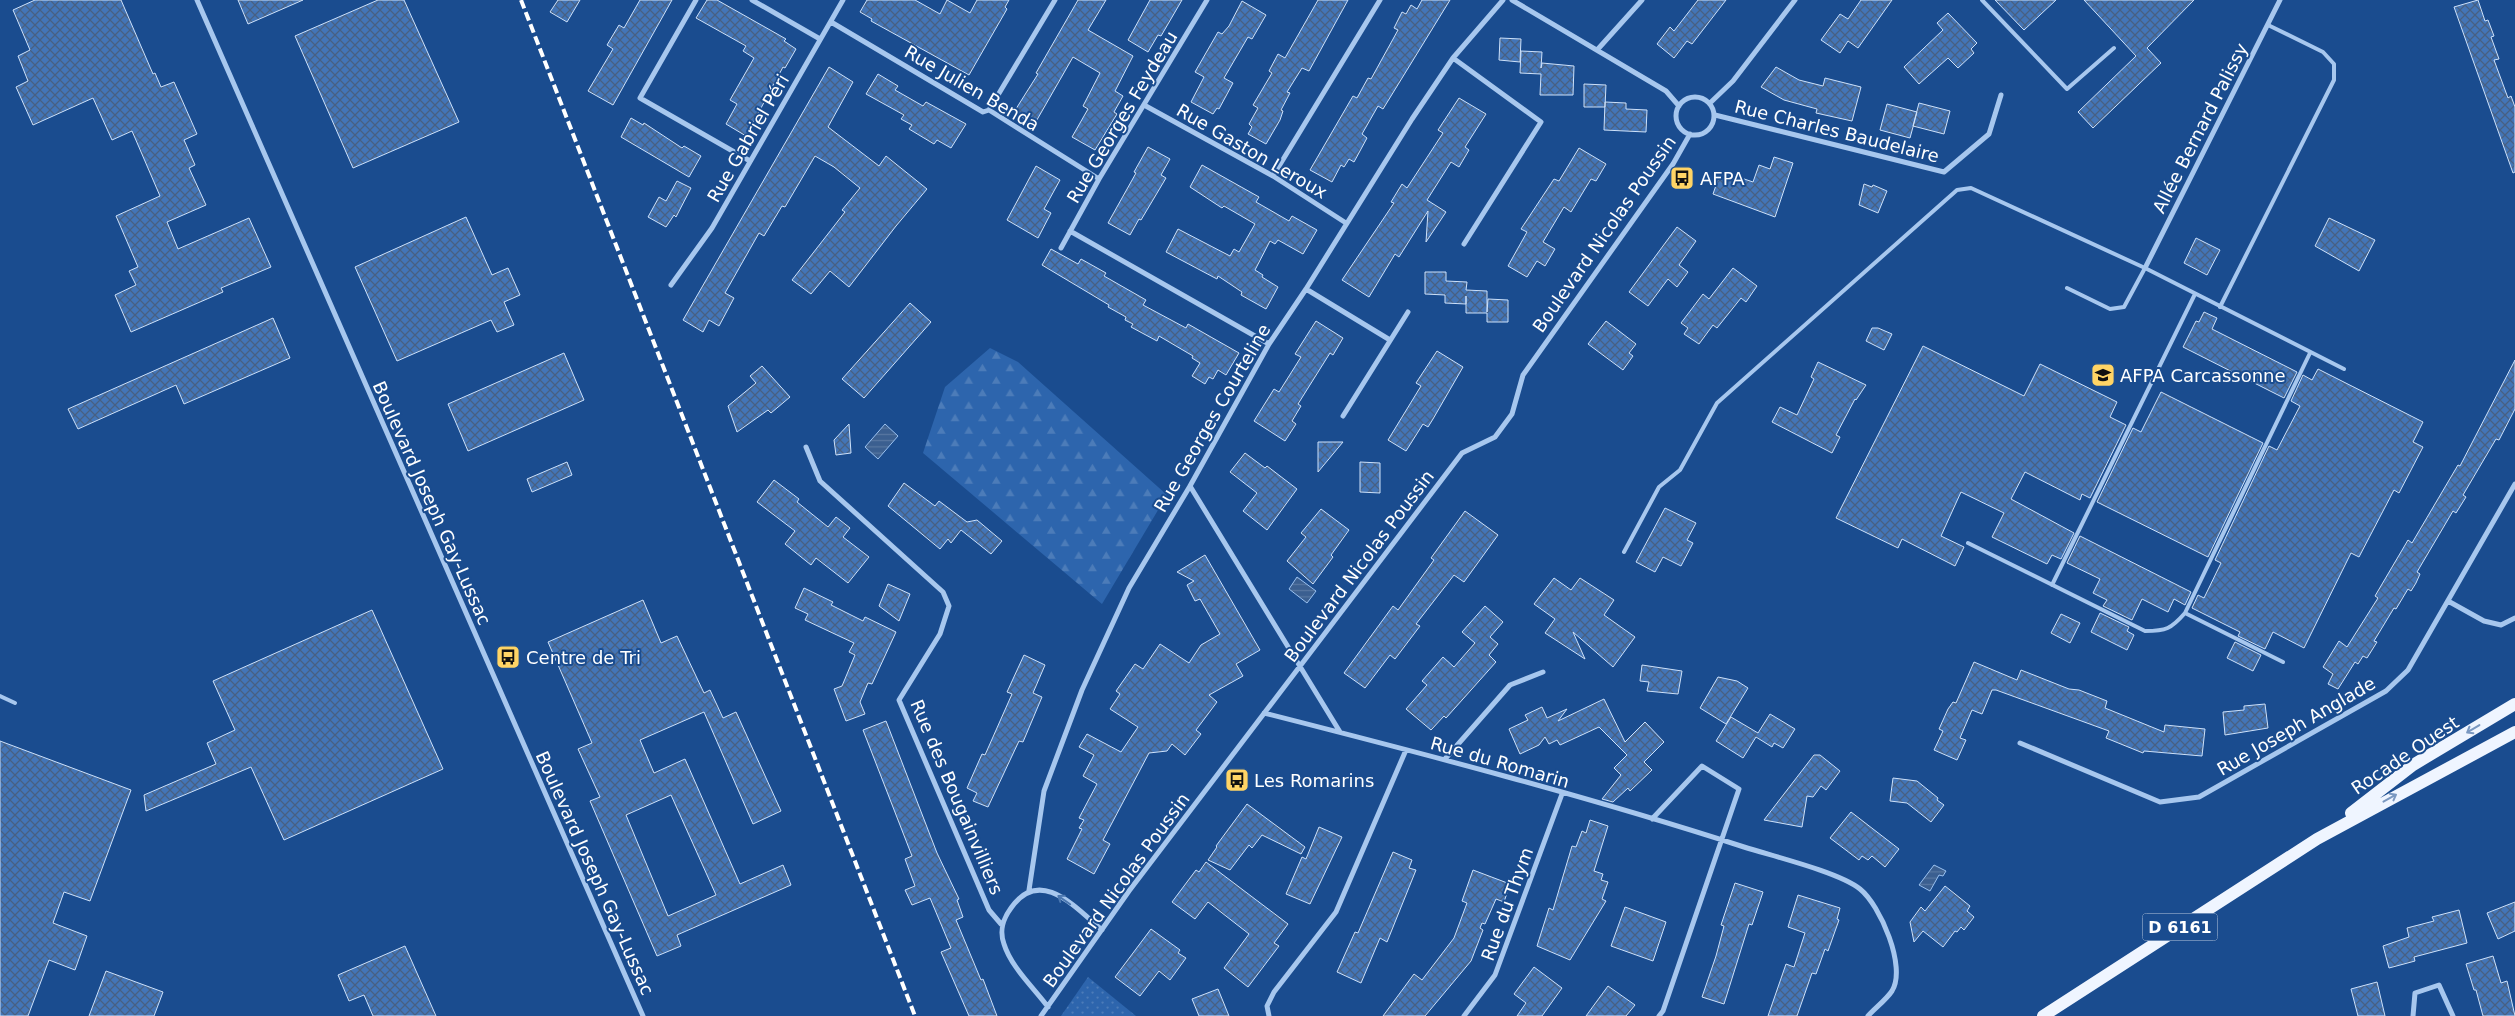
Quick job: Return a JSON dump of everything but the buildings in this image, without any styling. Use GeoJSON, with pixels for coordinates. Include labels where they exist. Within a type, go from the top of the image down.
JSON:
{"type":"FeatureCollection","features":[{"type":"Feature","properties":{"kind":"main road","name":"Rocade Ouest"},"geometry":{"type":"LineString","coordinates":[[2317,839],[2413,765],[2515,704]]}},
{"type":"Feature","properties":{"kind":"main road","name":"Rocade Ouest"},"geometry":{"type":"LineString","coordinates":[[2043,1016],[2317,839],[2515,732]]}},
{"type":"Feature","properties":{"kind":"street","name":"Boulevard Joseph Gay-Lussac"},"geometry":{"type":"LineString","coordinates":[[197,0],[643,1016]]}},
{"type":"Feature","properties":{"kind":"street"},"geometry":{"type":"LineString","coordinates":[[696,0],[640,98],[750,161]]}},
{"type":"Feature","properties":{"kind":"street"},"geometry":{"type":"LineString","coordinates":[[752,0],[820,38]]}},
{"type":"Feature","properties":{"kind":"street","name":"Rue Gabriel Péri"},"geometry":{"type":"LineString","coordinates":[[671,285],[712,228],[843,0]]}},
{"type":"Feature","properties":{"kind":"street"},"geometry":{"type":"LineString","coordinates":[[989,110],[1055,0]]}},
{"type":"Feature","properties":{"kind":"street","name":"Rue Georges Feydeau"},"geometry":{"type":"LineString","coordinates":[[1061,248],[1099,180],[1208,0]]}},
{"type":"Feature","properties":{"kind":"street"},"geometry":{"type":"LineString","coordinates":[[1272,176],[1380,0]]}},
{"type":"Feature","properties":{"kind":"street","name":"Rue Georges Courteline"},"geometry":{"type":"LineString","coordinates":[[1029,890],[1044,791],[1082,690],[1128,588],[1190,486],[1269,344],[1306,290],[1412,119],[1453,58],[1503,0]]}},
{"type":"Feature","properties":{"kind":"street"},"geometry":{"type":"LineString","coordinates":[[1512,0],[1598,49],[1666,91],[1679,106]]}},
{"type":"Feature","properties":{"kind":"street"},"geometry":{"type":"LineString","coordinates":[[1598,49],[1642,0]]}},
{"type":"Feature","properties":{"kind":"street"},"geometry":{"type":"LineString","coordinates":[[1710,103],[1733,81],[1795,0]]}},
{"type":"Feature","properties":{"kind":"street","name":"Allée Bernard Palissy"},"geometry":{"type":"LineString","coordinates":[[2145,268],[2280,0]]}},
{"type":"Feature","properties":{"kind":"street","name":"Rue Julien Benda"},"geometry":{"type":"LineString","coordinates":[[831,22],[983,112],[989,110],[1099,180]]}},
{"type":"Feature","properties":{"kind":"street"},"geometry":{"type":"LineString","coordinates":[[1453,58],[1541,122],[1464,244]]}},
{"type":"Feature","properties":{"kind":"street","name":"Rue Charles Baudelaire"},"geometry":{"type":"LineString","coordinates":[[1715,115],[1944,172],[1989,134],[2002,95]]}},
{"type":"Feature","properties":{"kind":"street"},"geometry":{"type":"LineString","coordinates":[[1693,96],[1706,99],[1710,103],[1715,115],[1712,127],[1702,134],[1690,134],[1680,128],[1677,123],[1676,111],[1687,98],[1693,96]]}},
{"type":"Feature","properties":{"kind":"street","name":"Rue Gaston Leroux"},"geometry":{"type":"LineString","coordinates":[[1144,105],[1272,176],[1346,223]]}},
{"type":"Feature","properties":{"kind":"street","name":"Boulevard Nicolas Poussin"},"geometry":{"type":"LineString","coordinates":[[1041,1016],[1129,891],[1462,453],[1495,437],[1512,414],[1523,375],[1673,164],[1690,134]]}},
{"type":"Feature","properties":{"kind":"street"},"geometry":{"type":"LineString","coordinates":[[1070,232],[1269,344]]}},
{"type":"Feature","properties":{"kind":"street"},"geometry":{"type":"LineString","coordinates":[[1306,290],[1390,340]]}},
{"type":"Feature","properties":{"kind":"street"},"geometry":{"type":"LineString","coordinates":[[1343,416],[1408,312]]}},
{"type":"Feature","properties":{"kind":"street","name":"Rue des Bougainvilliers"},"geometry":{"type":"LineString","coordinates":[[806,448],[820,481],[944,592],[949,606],[940,634],[899,700],[989,910],[1001,924]]}},
{"type":"Feature","properties":{"kind":"street","name":"Rue Joseph Anglade"},"geometry":{"type":"LineString","coordinates":[[2020,743],[2160,802],[2199,797],[2386,692],[2408,670],[2515,484]]}},
{"type":"Feature","properties":{"kind":"street"},"geometry":{"type":"LineString","coordinates":[[1190,486],[1340,733]]}},
{"type":"Feature","properties":{"kind":"street"},"geometry":{"type":"LineString","coordinates":[[2448,601],[2484,621],[2502,625],[2515,618]]}},
{"type":"Feature","properties":{"kind":"street"},"geometry":{"type":"LineString","coordinates":[[1445,759],[1510,685],[1543,672]]}},
{"type":"Feature","properties":{"kind":"street","name":"Rue du Romarin"},"geometry":{"type":"LineString","coordinates":[[1264,713],[1445,759],[1722,840],[1841,879],[1860,889],[1876,907],[1890,940],[1897,973],[1892,991],[1868,1016]]}},
{"type":"Feature","properties":{"kind":"street"},"geometry":{"type":"LineString","coordinates":[[1269,1016],[1268,1006],[1274,992],[1336,912],[1406,750]]}},
{"type":"Feature","properties":{"kind":"street"},"geometry":{"type":"LineString","coordinates":[[1652,819],[1702,766],[1739,789],[1659,1016]]}},
{"type":"Feature","properties":{"kind":"street","name":"Rue du Thym"},"geometry":{"type":"LineString","coordinates":[[1464,1016],[1495,975],[1562,794]]}},
{"type":"Feature","properties":{"kind":"street"},"geometry":{"type":"LineString","coordinates":[[1048,1007],[1012,960],[1004,943],[1001,924],[1019,898],[1029,890],[1046,890],[1062,897],[1102,930]]}},
{"type":"Feature","properties":{"kind":"street"},"geometry":{"type":"LineString","coordinates":[[2413,1016],[2415,993],[2439,986],[2453,1016]]}},
{"type":"Feature","properties":{"kind":"lane"},"geometry":{"type":"LineString","coordinates":[[1982,0],[2066,89],[2114,48]]}},
{"type":"Feature","properties":{"kind":"lane"},"geometry":{"type":"LineString","coordinates":[[2220,306],[2334,80],[2334,64],[2323,52],[2268,24]]}},
{"type":"Feature","properties":{"kind":"lane"},"geometry":{"type":"LineString","coordinates":[[1624,552],[1659,487],[1680,470],[1717,403],[1958,190],[1971,188],[2145,268],[2344,369]]}},
{"type":"Feature","properties":{"kind":"lane"},"geometry":{"type":"LineString","coordinates":[[2067,288],[2110,309],[2124,307],[2145,268]]}},
{"type":"Feature","properties":{"kind":"lane"},"geometry":{"type":"LineString","coordinates":[[2052,585],[2195,294]]}},
{"type":"Feature","properties":{"kind":"lane"},"geometry":{"type":"LineString","coordinates":[[1968,543],[2145,631],[2160,631],[2173,627],[2185,613],[2310,353]]}},
{"type":"Feature","properties":{"kind":"lane"},"geometry":{"type":"LineString","coordinates":[[2185,613],[2283,662]]}},
{"type":"Feature","properties":{"kind":"lane"},"geometry":{"type":"LineString","coordinates":[[0,696],[15,703]]}},
{"type":"Feature","properties":{"kind":"green space"},"geometry":{"type":"Polygon","coordinates":[[[990,348],[1018,362],[1167,495],[1102,604],[923,453],[945,387],[990,348]]]}},
{"type":"Feature","properties":{"kind":"green space"},"geometry":{"type":"Polygon","coordinates":[[[1088,977],[1136,1016],[1061,1016],[1088,977]]]}},
{"type":"Feature","properties":{"kind":"shaded area"},"geometry":{"type":"Polygon","coordinates":[[[885,424],[898,436],[878,459],[865,447],[885,424]]]}},
{"type":"Feature","properties":{"kind":"shaded area"},"geometry":{"type":"Polygon","coordinates":[[[1297,577],[1316,591],[1307,603],[1289,589],[1297,577]]]}},
{"type":"Feature","properties":{"kind":"shaded area"},"geometry":{"type":"Polygon","coordinates":[[[1934,865],[1946,871],[1943,876],[1939,875],[1930,891],[1919,885],[1934,865]]]}},
{"type":"Feature","properties":{"kind":"railway"},"geometry":{"type":"LineString","coordinates":[[521,0],[915,1016]]}},
{"type":"Feature","properties":{"kind":"place","name":"AFPA"},"geometry":{"type":"Point","coordinates":[1682,178]}},
{"type":"Feature","properties":{"kind":"place","name":"AFPA Carcassonne"},"geometry":{"type":"Point","coordinates":[2103,375]}},
{"type":"Feature","properties":{"kind":"place","name":"Centre de Tri"},"geometry":{"type":"Point","coordinates":[508,657]}},
{"type":"Feature","properties":{"kind":"place","name":"Les Romarins"},"geometry":{"type":"Point","coordinates":[1237,780]}}]}
